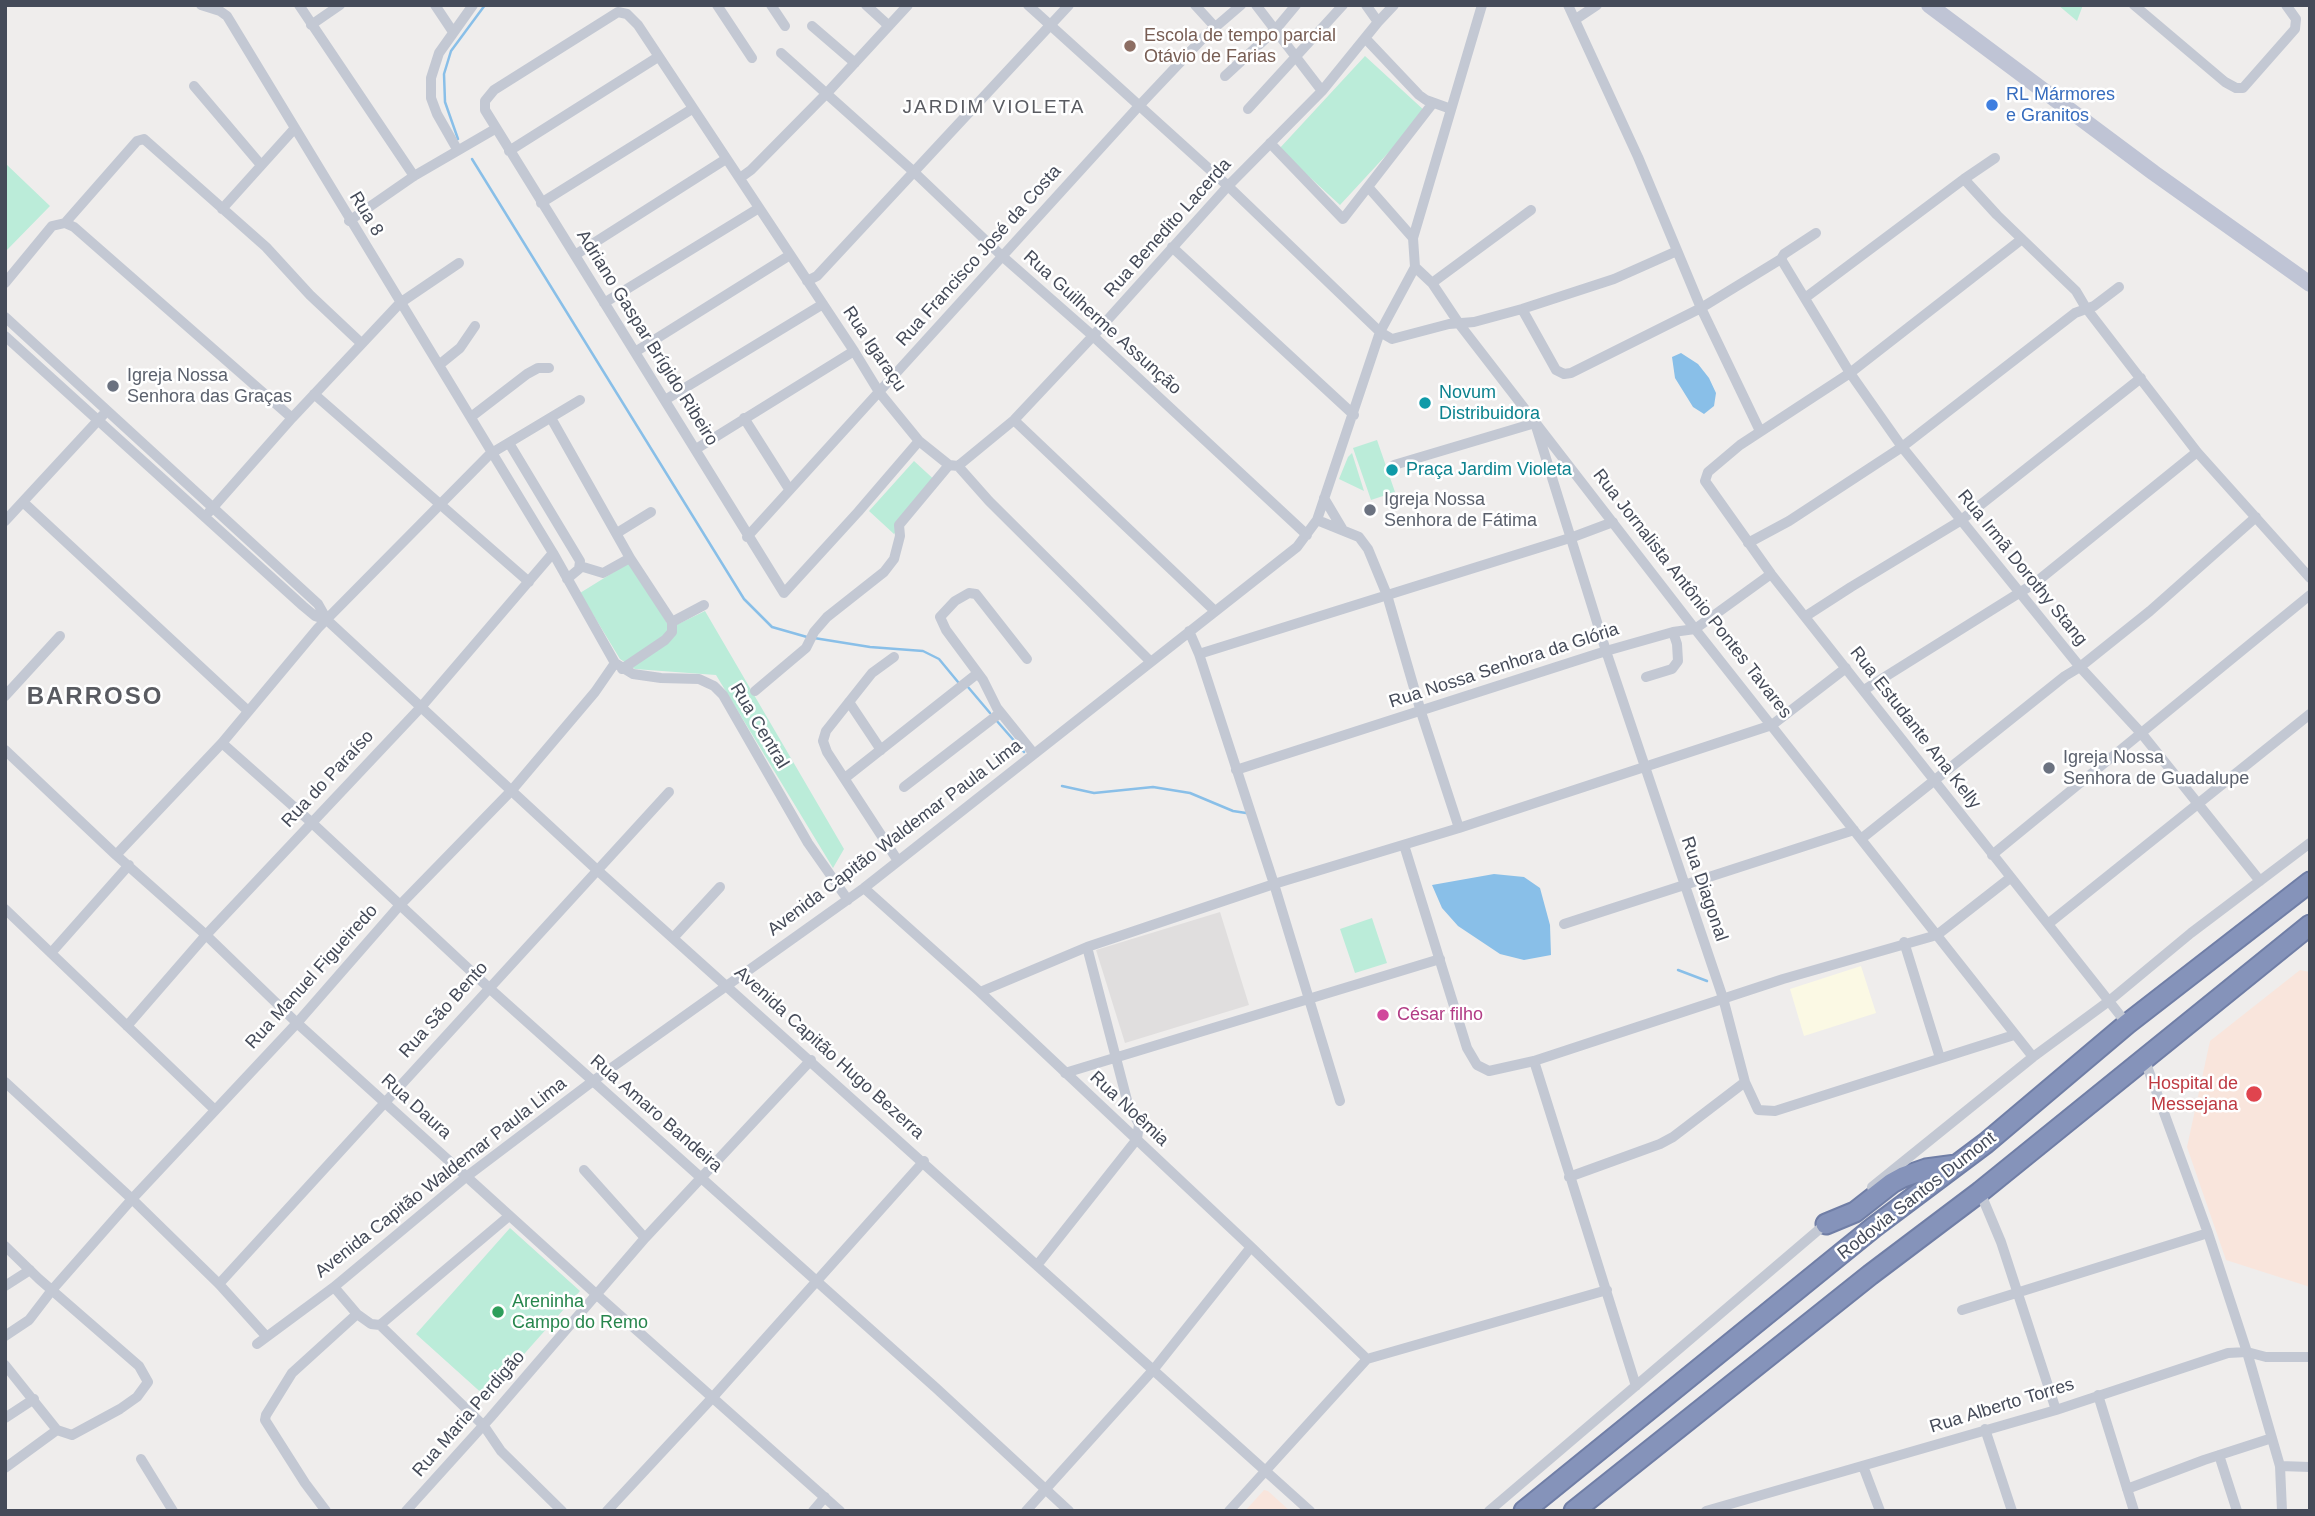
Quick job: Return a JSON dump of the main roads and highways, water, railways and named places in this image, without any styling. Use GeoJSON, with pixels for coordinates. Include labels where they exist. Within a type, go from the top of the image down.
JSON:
{"type":"FeatureCollection","features":[{"type":"Feature","properties":{"kind":"highway","name":"Rodovia Santos Dumont"},"geometry":{"type":"LineString","coordinates":[[1524,1511],[1874,1227],[1957,1164],[2127,1024],[2310,882]]}},
{"type":"Feature","properties":{"kind":"highway","name":"Rodovia Santos Dumont"},"geometry":{"type":"LineString","coordinates":[[1574,1511],[1870,1275],[1980,1192],[2310,925]]}},
{"type":"Feature","properties":{"kind":"highway"},"geometry":{"type":"LineString","coordinates":[[1826,1224],[1855,1212],[1903,1177],[1926,1169],[1957,1164]]}},
{"type":"Feature","properties":{"kind":"main road"},"geometry":{"type":"LineString","coordinates":[[1929,5],[2154,173],[2310,284]]}},
{"type":"Feature","properties":{"kind":"water"},"geometry":{"type":"Polygon","coordinates":[[[1681,353],[1698,364],[1716,393],[1714,406],[1704,414],[1693,407],[1675,378],[1672,357],[1681,353]]]}},
{"type":"Feature","properties":{"kind":"water"},"geometry":{"type":"Polygon","coordinates":[[[1494,874],[1524,877],[1540,888],[1550,925],[1551,955],[1524,960],[1500,954],[1458,926],[1442,908],[1432,885],[1494,874]]]}},
{"type":"Feature","properties":{"kind":"waterway"},"geometry":{"type":"LineString","coordinates":[[458,139],[445,102],[444,74],[451,51],[485,5]]}},
{"type":"Feature","properties":{"kind":"waterway"},"geometry":{"type":"LineString","coordinates":[[472,159],[744,599],[772,627],[807,637]]}},
{"type":"Feature","properties":{"kind":"waterway"},"geometry":{"type":"LineString","coordinates":[[814,638],[870,647],[923,651],[939,659],[958,682]]}},
{"type":"Feature","properties":{"kind":"waterway"},"geometry":{"type":"LineString","coordinates":[[968,687],[990,713]]}},
{"type":"Feature","properties":{"kind":"waterway"},"geometry":{"type":"LineString","coordinates":[[996,720],[1024,752]]}},
{"type":"Feature","properties":{"kind":"waterway"},"geometry":{"type":"LineString","coordinates":[[1062,786],[1094,793],[1153,787],[1190,793],[1233,811],[1246,813]]}},
{"type":"Feature","properties":{"kind":"waterway"},"geometry":{"type":"LineString","coordinates":[[1678,970],[1707,981]]}},
{"type":"Feature","properties":{"kind":"place","name":"Escola de tempo parcial Otávio de Farias"},"geometry":{"type":"Point","coordinates":[1130,46]}},
{"type":"Feature","properties":{"kind":"place","name":"RL Mármores e Granitos"},"geometry":{"type":"Point","coordinates":[1992,105]}},
{"type":"Feature","properties":{"kind":"place","name":"Igreja Nossa Senhora das Graças"},"geometry":{"type":"Point","coordinates":[113,386]}},
{"type":"Feature","properties":{"kind":"place","name":"Novum Distribuidora"},"geometry":{"type":"Point","coordinates":[1425,403]}},
{"type":"Feature","properties":{"kind":"place","name":"Praça Jardim Violeta"},"geometry":{"type":"Point","coordinates":[1392,470]}},
{"type":"Feature","properties":{"kind":"place","name":"Igreja Nossa Senhora de Fátima"},"geometry":{"type":"Point","coordinates":[1370,510]}},
{"type":"Feature","properties":{"kind":"place","name":"Igreja Nossa Senhora de Guadalupe"},"geometry":{"type":"Point","coordinates":[2049,768]}},
{"type":"Feature","properties":{"kind":"place","name":"César filho"},"geometry":{"type":"Point","coordinates":[1383,1015]}},
{"type":"Feature","properties":{"kind":"place","name":"Hospital de Messejana"},"geometry":{"type":"Point","coordinates":[2254,1094]}},
{"type":"Feature","properties":{"kind":"place","name":"Areninha Campo do Remo"},"geometry":{"type":"Point","coordinates":[498,1312]}},
{"type":"Feature","properties":{"kind":"district","name":"JARDIM VIOLETA"},"geometry":{"type":"Point","coordinates":[994,108]}},
{"type":"Feature","properties":{"kind":"district","name":"BARROSO"},"geometry":{"type":"Point","coordinates":[95,697]}}]}
